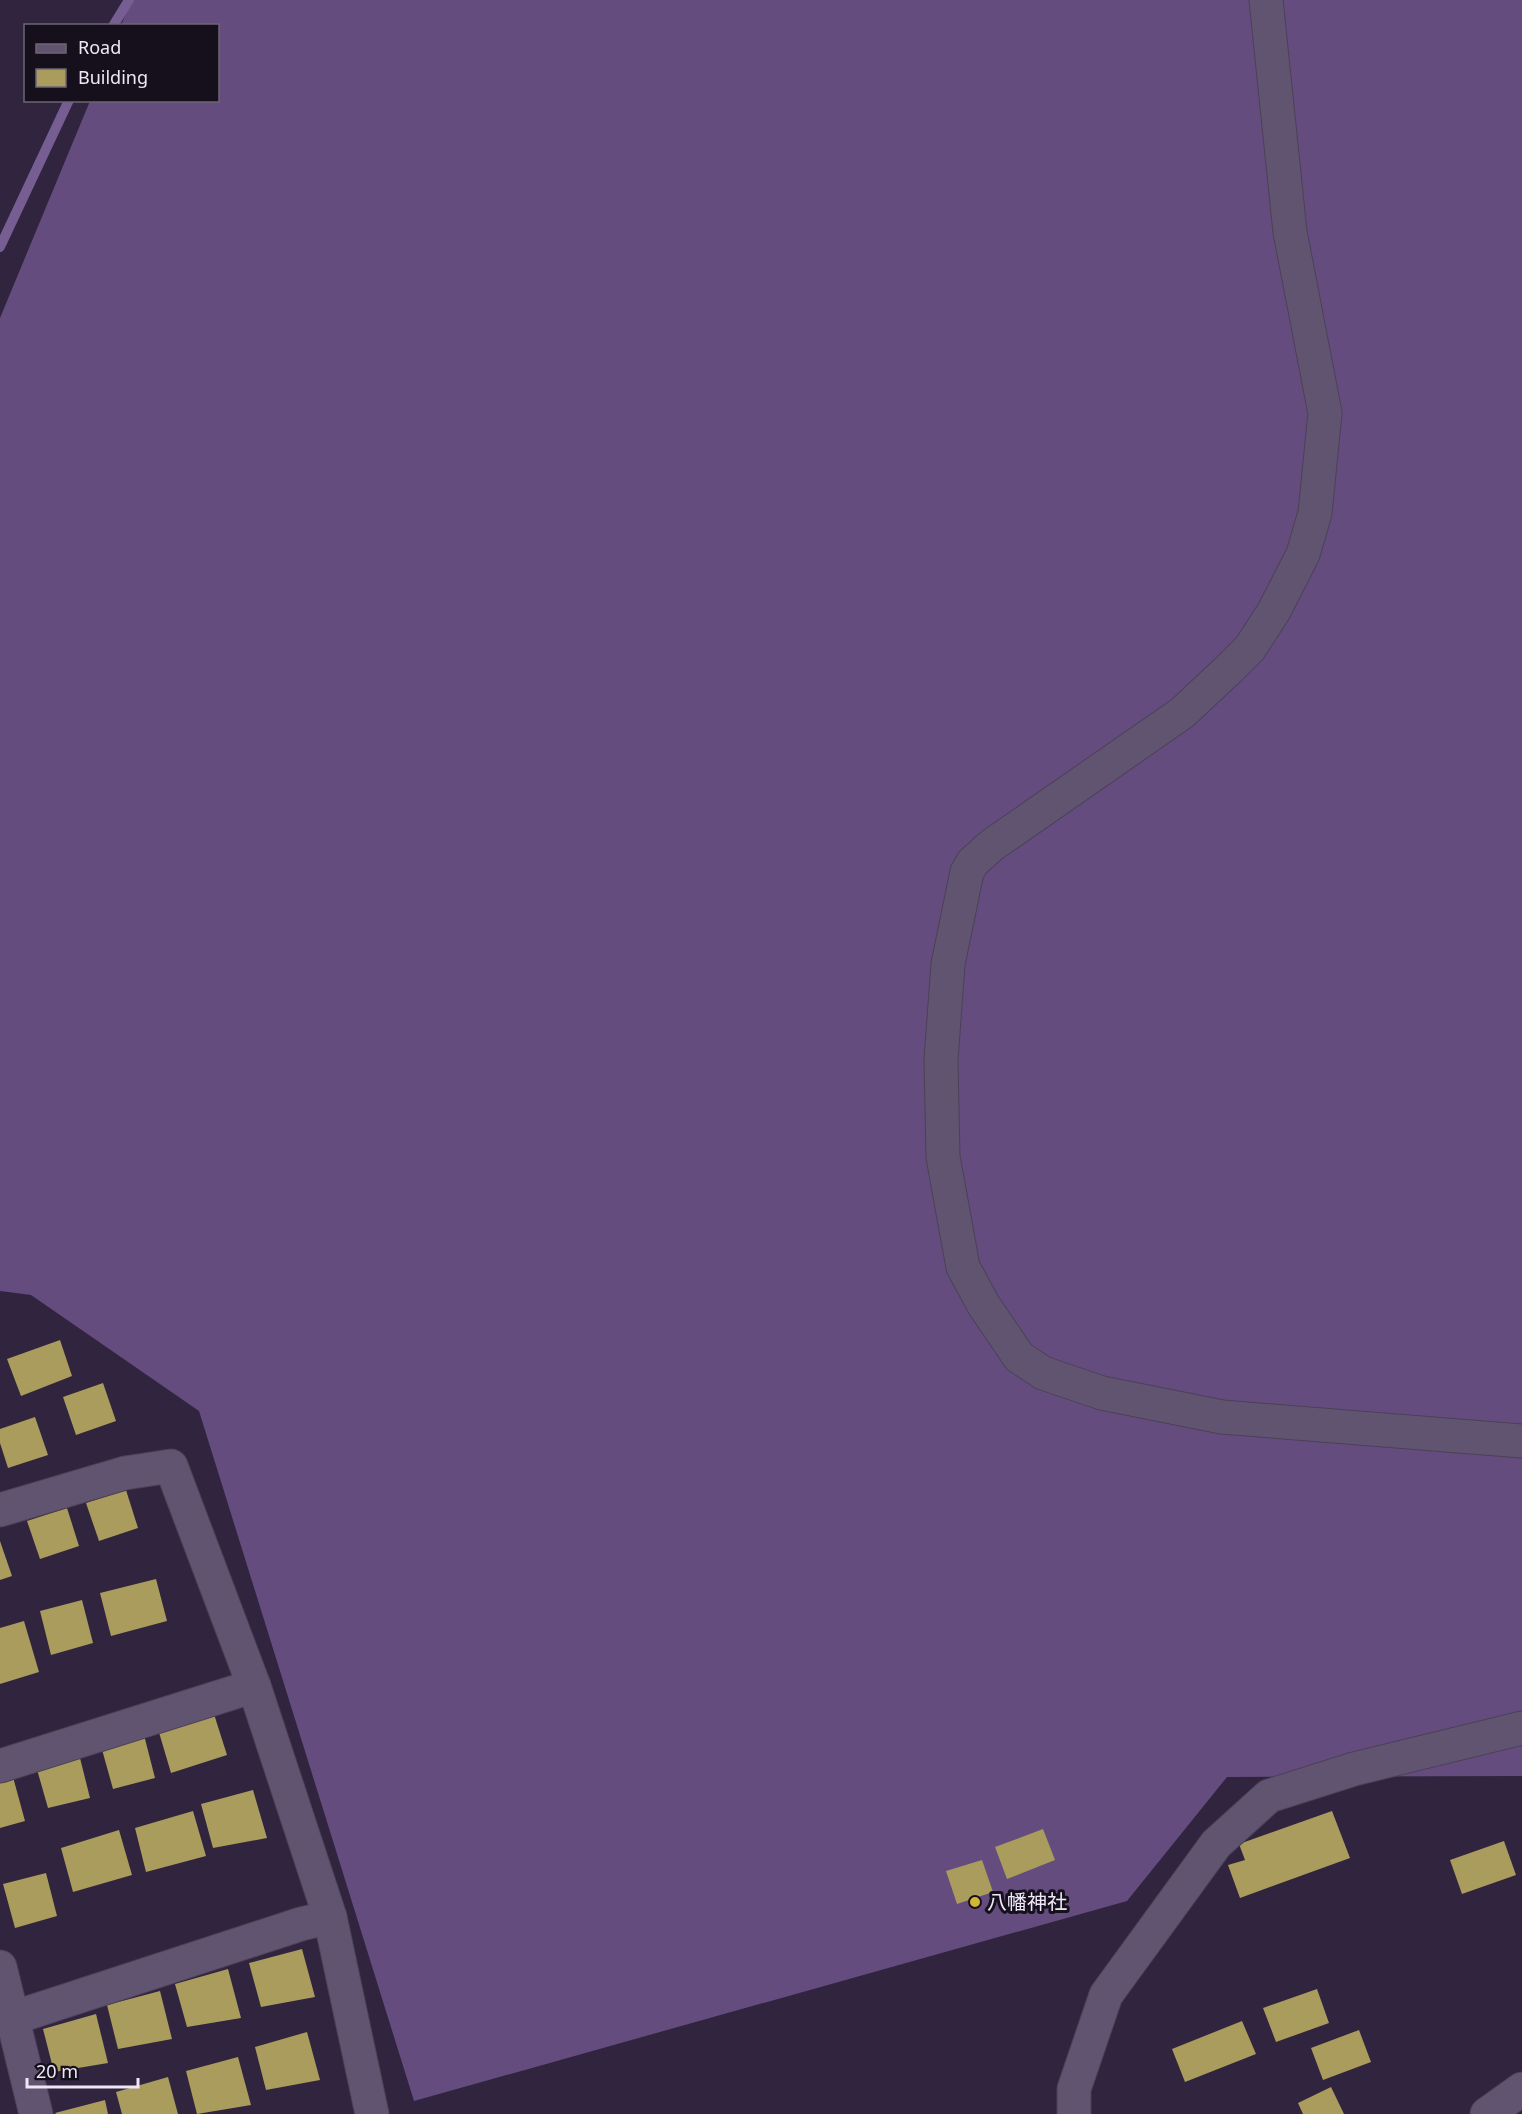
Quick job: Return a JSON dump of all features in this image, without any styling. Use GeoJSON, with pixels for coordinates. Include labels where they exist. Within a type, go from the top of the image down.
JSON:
{"type":"FeatureCollection","features":[{"type":"Feature","properties":{"kind":"street"},"geometry":{"type":"LineString","coordinates":[[1266,0],[1290,232],[1325,413],[1315,513],[1303,554],[1282,598],[1250,648],[1182,713],[992,845],[973,862],[968,872],[948,964],[941,1060],[943,1157],[963,1267],[982,1304],[1019,1357],[1043,1373],[1102,1393],[1222,1417],[1522,1441]]}},
{"type":"Feature","properties":{"kind":"street"},"geometry":{"type":"LineString","coordinates":[[0,1510],[125,1473],[171,1466],[254,1686],[330,1917],[372,2114]]}},
{"type":"Feature","properties":{"kind":"street"},"geometry":{"type":"LineString","coordinates":[[0,1766],[254,1686]]}},
{"type":"Feature","properties":{"kind":"street"},"geometry":{"type":"LineString","coordinates":[[1074,2114],[1074,2089],[1106,1995],[1216,1844],[1269,1796],[1354,1769],[1522,1728]]}},
{"type":"Feature","properties":{"kind":"street"},"geometry":{"type":"LineString","coordinates":[[14,2018],[301,1924],[330,1917]]}},
{"type":"Feature","properties":{"kind":"street"},"geometry":{"type":"LineString","coordinates":[[0,1967],[36,2114]]}},
{"type":"Feature","properties":{"kind":"street"},"geometry":{"type":"LineString","coordinates":[[1487,2114],[1522,2089]]}},
{"type":"Feature","properties":{"kind":"shaded area"},"geometry":{"type":"Polygon","coordinates":[[[132,0],[1522,0],[1522,1776],[1227,1777],[1127,1901],[414,2101],[199,1411],[31,1295],[0,1291],[0,318],[90,102],[219,102],[219,24],[121,24],[132,0]]]}},
{"type":"Feature","properties":{"kind":"building"},"geometry":{"type":"Polygon","coordinates":[[[60,1340],[72,1376],[21,1396],[7,1359],[60,1340]]]}},
{"type":"Feature","properties":{"kind":"building"},"geometry":{"type":"Polygon","coordinates":[[[103,1383],[116,1421],[76,1435],[63,1397],[103,1383]]]}},
{"type":"Feature","properties":{"kind":"building"},"geometry":{"type":"Polygon","coordinates":[[[35,1417],[48,1455],[8,1468],[0,1443],[0,1429],[35,1417]]]}},
{"type":"Feature","properties":{"kind":"building"},"geometry":{"type":"Polygon","coordinates":[[[126,1490],[138,1528],[99,1541],[86,1503],[126,1490]]]}},
{"type":"Feature","properties":{"kind":"building"},"geometry":{"type":"Polygon","coordinates":[[[67,1508],[79,1546],[40,1559],[27,1521],[67,1508]]]}},
{"type":"Feature","properties":{"kind":"building"},"geometry":{"type":"Polygon","coordinates":[[[0,1541],[12,1576],[0,1580],[0,1541]]]}},
{"type":"Feature","properties":{"kind":"building"},"geometry":{"type":"Polygon","coordinates":[[[156,1579],[167,1621],[111,1636],[100,1593],[156,1579]]]}},
{"type":"Feature","properties":{"kind":"building"},"geometry":{"type":"Polygon","coordinates":[[[82,1600],[93,1643],[51,1655],[40,1611],[82,1600]]]}},
{"type":"Feature","properties":{"kind":"building"},"geometry":{"type":"Polygon","coordinates":[[[24,1621],[39,1672],[0,1684],[0,1628],[24,1621]]]}},
{"type":"Feature","properties":{"kind":"building"},"geometry":{"type":"Polygon","coordinates":[[[213,1711],[227,1755],[171,1773],[158,1729],[213,1711]]]}},
{"type":"Feature","properties":{"kind":"building"},"geometry":{"type":"Polygon","coordinates":[[[144,1735],[155,1778],[113,1789],[101,1746],[144,1735]]]}},
{"type":"Feature","properties":{"kind":"building"},"geometry":{"type":"Polygon","coordinates":[[[79,1754],[90,1798],[48,1808],[36,1766],[79,1754]]]}},
{"type":"Feature","properties":{"kind":"building"},"geometry":{"type":"Polygon","coordinates":[[[13,1777],[25,1821],[0,1828],[0,1781],[13,1777]]]}},
{"type":"Feature","properties":{"kind":"building"},"geometry":{"type":"Polygon","coordinates":[[[253,1790],[267,1838],[213,1848],[201,1804],[253,1790]]]}},
{"type":"Feature","properties":{"kind":"building"},"geometry":{"type":"Polygon","coordinates":[[[193,1811],[206,1856],[146,1872],[135,1828],[193,1811]]]}},
{"type":"Feature","properties":{"kind":"building"},"geometry":{"type":"Polygon","coordinates":[[[1332,1811],[1350,1858],[1240,1898],[1228,1865],[1245,1860],[1239,1844],[1332,1811]]]}},
{"type":"Feature","properties":{"kind":"building"},"geometry":{"type":"Polygon","coordinates":[[[1043,1829],[1055,1860],[1007,1879],[995,1847],[1043,1829]]]}},
{"type":"Feature","properties":{"kind":"building"},"geometry":{"type":"Polygon","coordinates":[[[119,1830],[132,1875],[73,1892],[61,1848],[119,1830]]]}},
{"type":"Feature","properties":{"kind":"building"},"geometry":{"type":"Polygon","coordinates":[[[1504,1841],[1516,1875],[1462,1894],[1450,1860],[1504,1841]]]}},
{"type":"Feature","properties":{"kind":"building"},"geometry":{"type":"Polygon","coordinates":[[[982,1860],[993,1892],[957,1904],[946,1871],[982,1860]]]}},
{"type":"Feature","properties":{"kind":"building"},"geometry":{"type":"Polygon","coordinates":[[[46,1873],[57,1916],[15,1928],[3,1884],[46,1873]]]}},
{"type":"Feature","properties":{"kind":"building"},"geometry":{"type":"Polygon","coordinates":[[[302,1949],[315,1997],[261,2007],[249,1963],[302,1949]]]}},
{"type":"Feature","properties":{"kind":"building"},"geometry":{"type":"Polygon","coordinates":[[[228,1969],[241,2018],[187,2027],[175,1984],[228,1969]]]}},
{"type":"Feature","properties":{"kind":"building"},"geometry":{"type":"Polygon","coordinates":[[[1317,1989],[1329,2023],[1276,2042],[1263,2008],[1317,1989]]]}},
{"type":"Feature","properties":{"kind":"building"},"geometry":{"type":"Polygon","coordinates":[[[160,1991],[172,2039],[118,2049],[107,2005],[160,1991]]]}},
{"type":"Feature","properties":{"kind":"building"},"geometry":{"type":"Polygon","coordinates":[[[96,2014],[108,2063],[54,2072],[43,2029],[96,2014]]]}},
{"type":"Feature","properties":{"kind":"building"},"geometry":{"type":"Polygon","coordinates":[[[1242,2021],[1256,2054],[1185,2082],[1172,2049],[1242,2021]]]}},
{"type":"Feature","properties":{"kind":"building"},"geometry":{"type":"Polygon","coordinates":[[[1359,2030],[1371,2062],[1323,2080],[1311,2048],[1359,2030]]]}},
{"type":"Feature","properties":{"kind":"building"},"geometry":{"type":"Polygon","coordinates":[[[307,2032],[320,2080],[266,2090],[255,2047],[307,2032]]]}},
{"type":"Feature","properties":{"kind":"building"},"geometry":{"type":"Polygon","coordinates":[[[238,2057],[251,2105],[197,2114],[186,2071],[238,2057]]]}},
{"type":"Feature","properties":{"kind":"building"},"geometry":{"type":"Polygon","coordinates":[[[168,2077],[178,2114],[122,2114],[116,2092],[168,2077]]]}},
{"type":"Feature","properties":{"kind":"building"},"geometry":{"type":"Polygon","coordinates":[[[1331,2087],[1344,2114],[1303,2114],[1298,2103],[1331,2087]]]}},
{"type":"Feature","properties":{"kind":"building"},"geometry":{"type":"Polygon","coordinates":[[[105,2100],[108,2114],[55,2113],[105,2100]]]}},
{"type":"Feature","properties":{"kind":"waterway"},"geometry":{"type":"LineString","coordinates":[[114,24],[129,0]]}},
{"type":"Feature","properties":{"kind":"waterway"},"geometry":{"type":"LineString","coordinates":[[0,247],[68,102]]}},
{"type":"Feature","properties":{"kind":"place","name":"八幡神社"},"geometry":{"type":"Point","coordinates":[975,1902]}}]}
